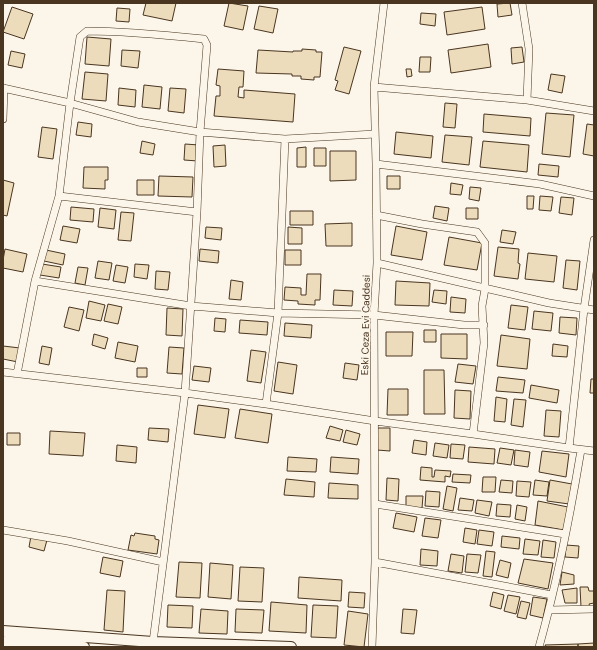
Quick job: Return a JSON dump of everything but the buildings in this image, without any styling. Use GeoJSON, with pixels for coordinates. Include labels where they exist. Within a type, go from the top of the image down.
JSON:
{"type":"FeatureCollection","features":[{"type":"Feature","properties":{"kind":"main road"},"geometry":{"type":"LineString","coordinates":[[3,631],[153,642],[291,647]]}},
{"type":"Feature","properties":{"kind":"main road"},"geometry":{"type":"LineString","coordinates":[[3,641],[84,647]]}},
{"type":"Feature","properties":{"kind":"street","name":"Eski Ceza Evi Caddesi"},"geometry":{"type":"LineString","coordinates":[[372,647],[375,562],[374,315],[377,263],[374,87],[384,3]]}},
{"type":"Feature","properties":{"kind":"street"},"geometry":{"type":"LineString","coordinates":[[522,3],[529,49],[526,100]]}},
{"type":"Feature","properties":{"kind":"street"},"geometry":{"type":"LineString","coordinates":[[17,374],[35,281],[59,196],[70,103],[80,37],[87,31],[127,32],[204,39],[207,45],[200,132],[197,212],[185,393],[153,642]]}},
{"type":"Feature","properties":{"kind":"street"},"geometry":{"type":"LineString","coordinates":[[374,87],[526,100],[594,111]]}},
{"type":"Feature","properties":{"kind":"street"},"geometry":{"type":"LineString","coordinates":[[3,119],[3,88],[70,103],[138,122],[200,132],[285,139],[375,134]]}},
{"type":"Feature","properties":{"kind":"street"},"geometry":{"type":"LineString","coordinates":[[266,404],[278,313],[285,139]]}},
{"type":"Feature","properties":{"kind":"street"},"geometry":{"type":"LineString","coordinates":[[376,164],[540,184],[594,196]]}},
{"type":"Feature","properties":{"kind":"street"},"geometry":{"type":"LineString","coordinates":[[59,196],[197,212]]}},
{"type":"Feature","properties":{"kind":"street"},"geometry":{"type":"LineString","coordinates":[[376,215],[422,224],[477,232],[485,243],[485,289],[482,306],[484,343],[473,434]]}},
{"type":"Feature","properties":{"kind":"street"},"geometry":{"type":"LineString","coordinates":[[569,448],[584,309],[594,240]]}},
{"type":"Feature","properties":{"kind":"street"},"geometry":{"type":"LineString","coordinates":[[377,263],[549,303],[594,310]]}},
{"type":"Feature","properties":{"kind":"street"},"geometry":{"type":"LineString","coordinates":[[35,281],[191,306],[278,313],[374,315],[464,325],[484,325]]}},
{"type":"Feature","properties":{"kind":"street"},"geometry":{"type":"LineString","coordinates":[[3,372],[185,393],[594,451]]}},
{"type":"Feature","properties":{"kind":"street"},"geometry":{"type":"LineString","coordinates":[[539,647],[550,610],[581,450]]}},
{"type":"Feature","properties":{"kind":"street"},"geometry":{"type":"LineString","coordinates":[[375,504],[565,534]]}},
{"type":"Feature","properties":{"kind":"street"},"geometry":{"type":"LineString","coordinates":[[3,530],[68,541],[164,562]]}},
{"type":"Feature","properties":{"kind":"street"},"geometry":{"type":"LineString","coordinates":[[375,562],[552,595]]}},
{"type":"Feature","properties":{"kind":"street"},"geometry":{"type":"LineString","coordinates":[[550,610],[594,609]]}}]}
